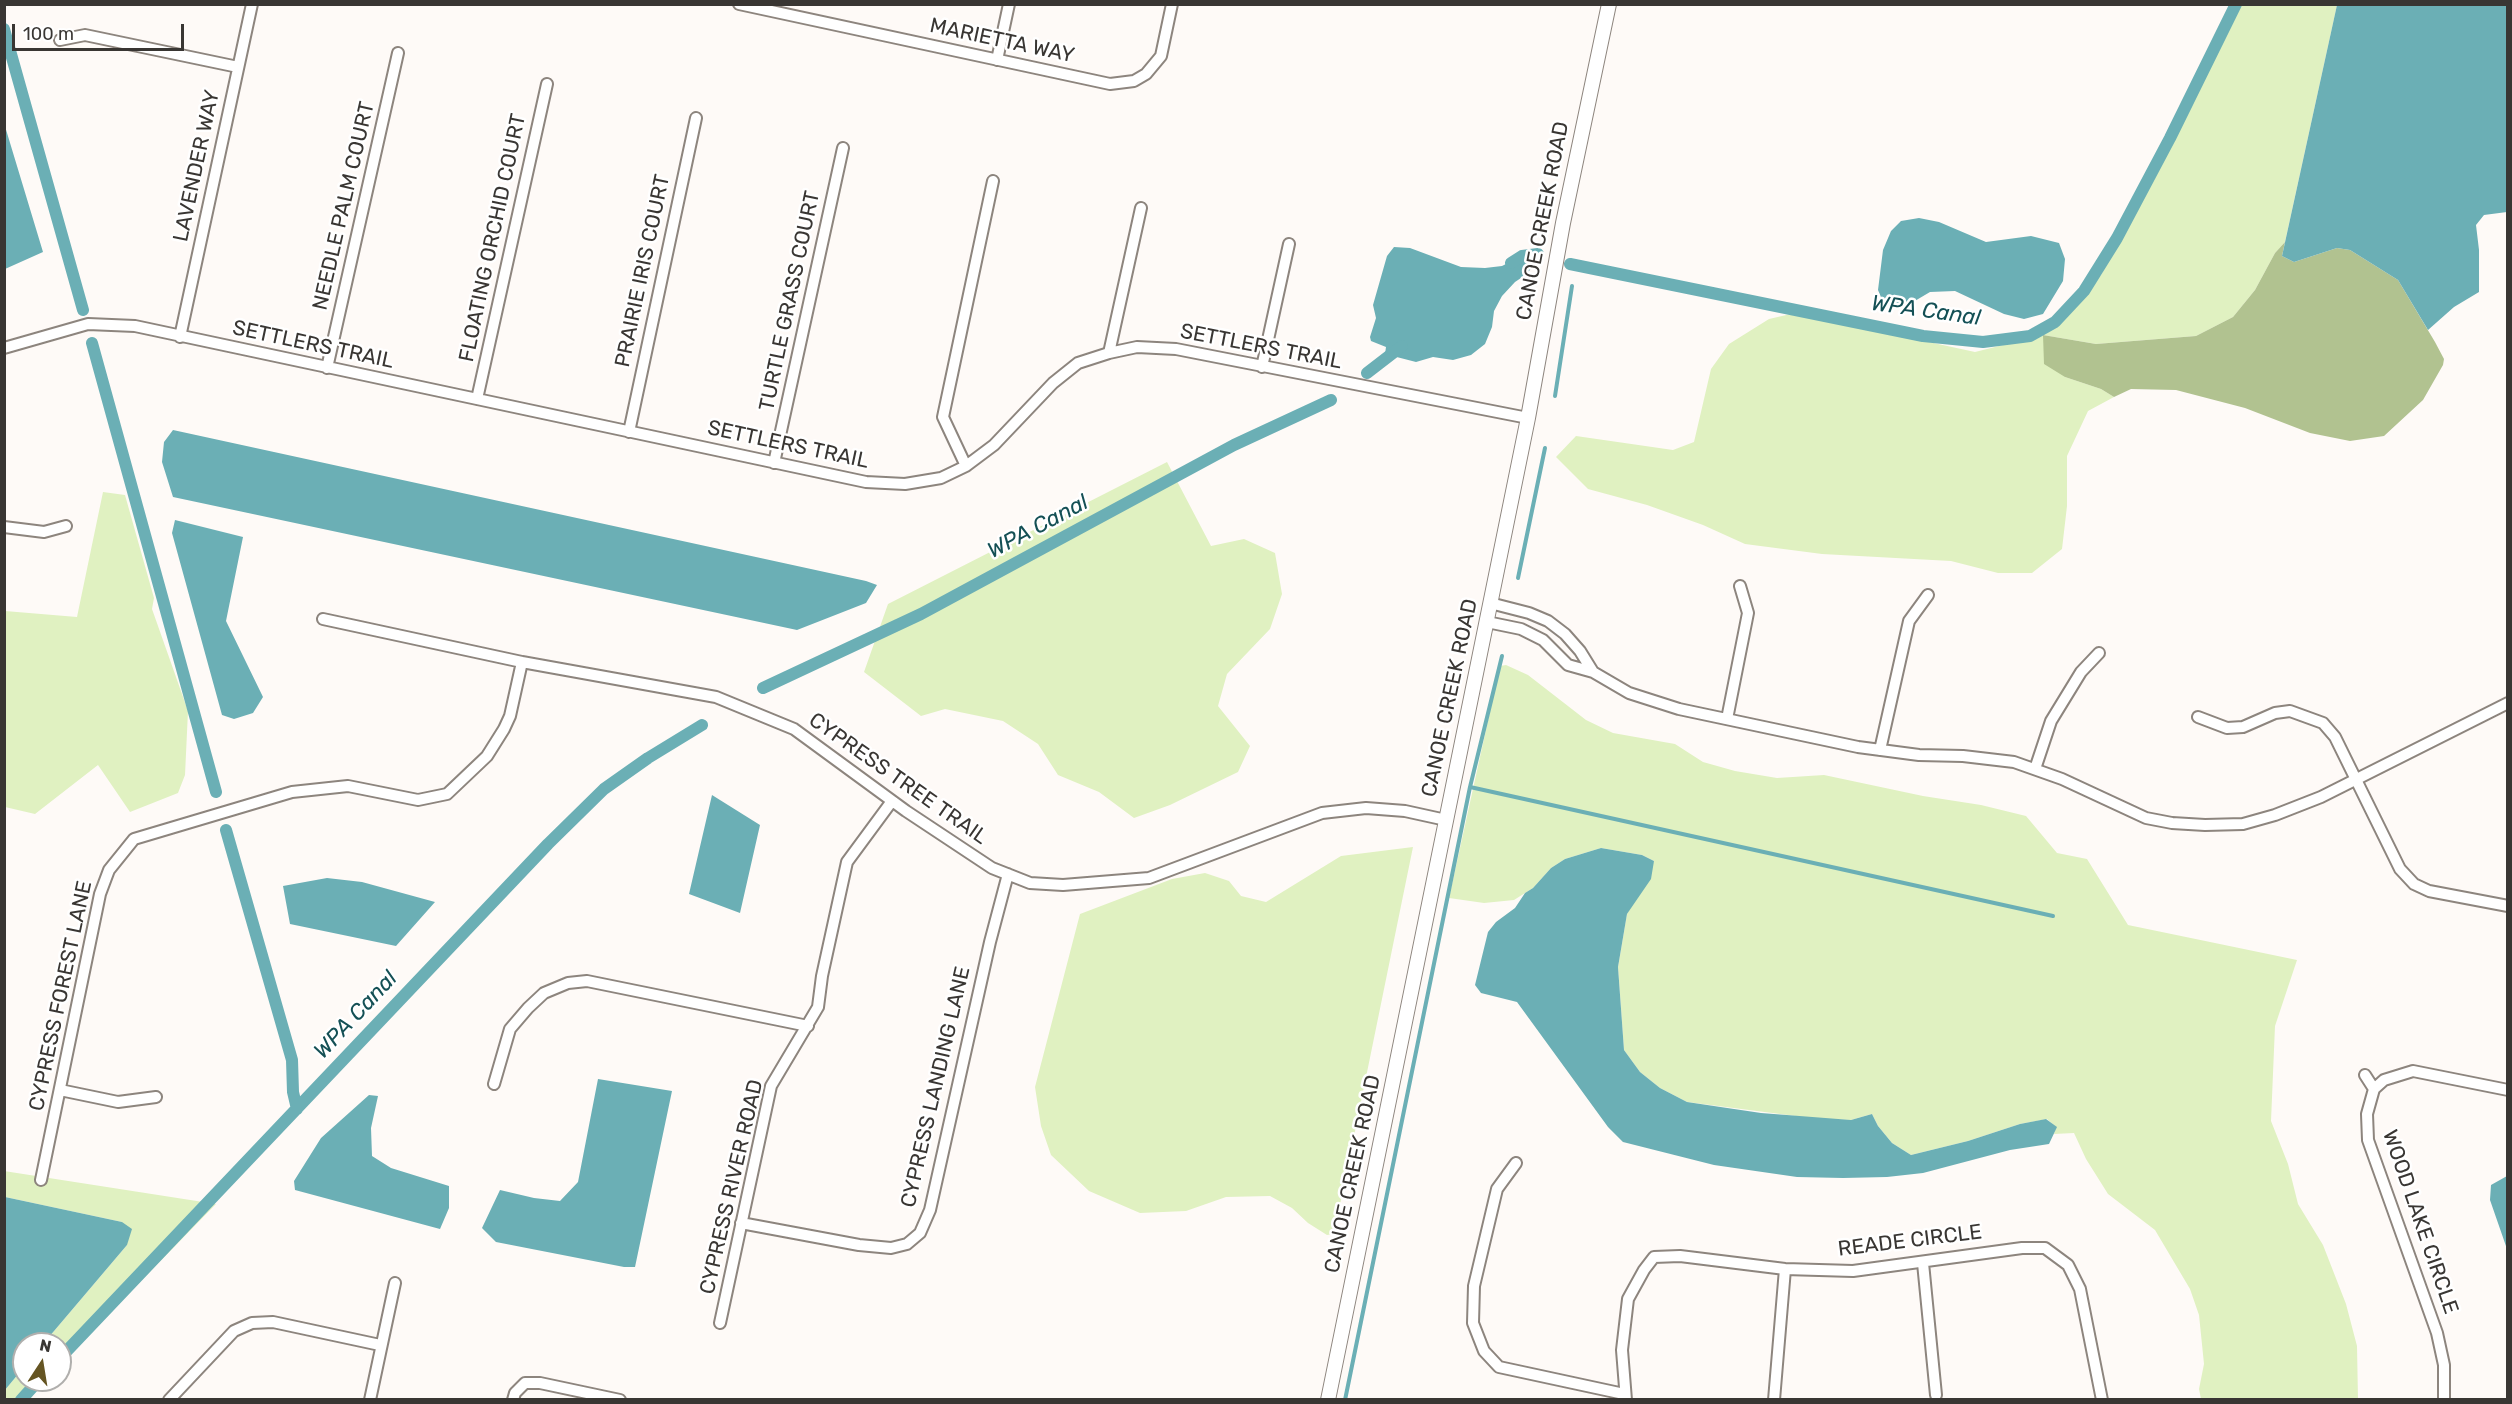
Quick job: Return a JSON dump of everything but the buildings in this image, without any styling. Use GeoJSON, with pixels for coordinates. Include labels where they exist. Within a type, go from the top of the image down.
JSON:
{"type":"FeatureCollection","features":[{"type":"Feature","properties":{"kind":"main road","name":"CANOE CREEK ROAD"},"geometry":{"type":"LineString","coordinates":[[1328,1400],[1528,418],[1563,223],[1609,4]]}},
{"type":"Feature","properties":{"kind":"street","name":"LAVENDER WAY"},"geometry":{"type":"LineString","coordinates":[[180,337],[252,4]]}},
{"type":"Feature","properties":{"kind":"street","name":"MARIETTA WAY"},"geometry":{"type":"LineString","coordinates":[[739,4],[1110,84],[1134,81],[1146,74],[1161,56],[1172,4]]}},
{"type":"Feature","properties":{"kind":"street"},"geometry":{"type":"LineString","coordinates":[[997,60],[1009,4]]}},
{"type":"Feature","properties":{"kind":"street"},"geometry":{"type":"LineString","coordinates":[[60,40],[85,34],[238,68]]}},
{"type":"Feature","properties":{"kind":"street","name":"NEEDLE PALM COURT"},"geometry":{"type":"LineString","coordinates":[[327,368],[398,53]]}},
{"type":"Feature","properties":{"kind":"street","name":"FLOATING ORCHID COURT"},"geometry":{"type":"LineString","coordinates":[[477,399],[547,84]]}},
{"type":"Feature","properties":{"kind":"street","name":"PRAIRIE IRIS COURT"},"geometry":{"type":"LineString","coordinates":[[629,432],[696,118]]}},
{"type":"Feature","properties":{"kind":"street","name":"TURTLE GRASS COURT"},"geometry":{"type":"LineString","coordinates":[[774,463],[843,148]]}},
{"type":"Feature","properties":{"kind":"street"},"geometry":{"type":"LineString","coordinates":[[966,466],[942,417],[993,182]]}},
{"type":"Feature","properties":{"kind":"street"},"geometry":{"type":"LineString","coordinates":[[1109,353],[1141,208]]}},
{"type":"Feature","properties":{"kind":"street"},"geometry":{"type":"LineString","coordinates":[[1262,367],[1289,244]]}},
{"type":"Feature","properties":{"kind":"street","name":"SETTLERS TRAIL"},"geometry":{"type":"LineString","coordinates":[[4,348],[88,324],[135,326],[866,482],[905,484],[941,478],[966,466],[994,445],[1053,382],[1078,363],[1137,347],[1176,349],[1528,418]]}},
{"type":"Feature","properties":{"kind":"street"},"geometry":{"type":"LineString","coordinates":[[4,528],[44,532],[66,526]]}},
{"type":"Feature","properties":{"kind":"street"},"geometry":{"type":"LineString","coordinates":[[1727,719],[1748,613],[1740,586]]}},
{"type":"Feature","properties":{"kind":"street"},"geometry":{"type":"LineString","coordinates":[[1880,750],[1909,621],[1928,595]]}},
{"type":"Feature","properties":{"kind":"street"},"geometry":{"type":"LineString","coordinates":[[1490,603],[1529,613],[1548,621],[1565,634],[1580,651],[1593,672]]}},
{"type":"Feature","properties":{"kind":"street","name":"CYPRESS TREE TRAIL"},"geometry":{"type":"LineString","coordinates":[[323,619],[522,662],[716,697],[794,729],[892,801],[992,868],[1030,883],[1063,885],[1149,878],[1322,813],[1366,808],[1405,811],[1446,820]]}},
{"type":"Feature","properties":{"kind":"street"},"geometry":{"type":"LineString","coordinates":[[1486,622],[1521,629],[1543,640],[1568,665],[1593,672],[1629,693],[1679,709],[1880,750],[2004,761],[2062,778],[2146,818],[2205,825],[2243,824],[2275,815],[2321,797],[2508,703]]}},
{"type":"Feature","properties":{"kind":"street"},"geometry":{"type":"LineString","coordinates":[[2035,769],[2051,721],[2081,672],[2099,653]]}},
{"type":"Feature","properties":{"kind":"street","name":"CYPRESS FOREST LANE"},"geometry":{"type":"LineString","coordinates":[[41,1180],[100,894],[109,870],[134,839],[292,792],[348,786],[418,800],[447,794],[487,756],[504,729],[510,716],[522,662]]}},
{"type":"Feature","properties":{"kind":"street"},"geometry":{"type":"LineString","coordinates":[[2198,717],[2227,728],[2243,727],[2275,713],[2290,711],[2323,723],[2335,737],[2400,869],[2414,884],[2429,891],[2508,906]]}},
{"type":"Feature","properties":{"kind":"street","name":"CYPRESS RIVER ROAD"},"geometry":{"type":"LineString","coordinates":[[720,1323],[771,1086],[818,1007],[822,976],[847,862],[892,801]]}},
{"type":"Feature","properties":{"kind":"street","name":"CYPRESS LANDING LANE"},"geometry":{"type":"LineString","coordinates":[[741,1223],[859,1245],[891,1248],[907,1244],[920,1233],[930,1210],[990,942],[1008,874]]}},
{"type":"Feature","properties":{"kind":"street"},"geometry":{"type":"LineString","coordinates":[[494,1084],[510,1029],[544,993],[568,983],[587,981],[808,1026]]}},
{"type":"Feature","properties":{"kind":"street"},"geometry":{"type":"LineString","coordinates":[[2365,1075],[2374,1089],[2384,1080],[2413,1071],[2508,1090]]}},
{"type":"Feature","properties":{"kind":"street","name":"WOOD LAKE CIRCLE"},"geometry":{"type":"LineString","coordinates":[[2374,1089],[2367,1114],[2368,1140],[2437,1333],[2444,1365],[2444,1400]]}},
{"type":"Feature","properties":{"kind":"street"},"geometry":{"type":"LineString","coordinates":[[60,1090],[118,1102],[156,1097]]}},
{"type":"Feature","properties":{"kind":"street"},"geometry":{"type":"LineString","coordinates":[[1515,1163],[1497,1189],[1474,1286],[1473,1323],[1484,1351],[1499,1367],[1625,1397]]}},
{"type":"Feature","properties":{"kind":"street","name":"READE CIRCLE"},"geometry":{"type":"LineString","coordinates":[[1625,1397],[1622,1350],[1628,1299],[1654,1257],[1680,1256],[1785,1269],[1853,1271],[1923,1263],[1992,1250],[2045,1248],[2068,1265],[2080,1289],[2102,1400]]}},
{"type":"Feature","properties":{"kind":"street"},"geometry":{"type":"LineString","coordinates":[[1923,1263],[1936,1395]]}},
{"type":"Feature","properties":{"kind":"street"},"geometry":{"type":"LineString","coordinates":[[1774,1400],[1785,1269]]}},
{"type":"Feature","properties":{"kind":"street"},"geometry":{"type":"LineString","coordinates":[[369,1400],[395,1283]]}},
{"type":"Feature","properties":{"kind":"street"},"geometry":{"type":"LineString","coordinates":[[169,1400],[234,1330],[252,1323],[273,1322],[380,1345]]}},
{"type":"Feature","properties":{"kind":"street"},"geometry":{"type":"LineString","coordinates":[[513,1400],[515,1393],[525,1383],[540,1383],[620,1400]]}},
{"type":"Feature","properties":{"kind":"green space"},"geometry":{"type":"Polygon","coordinates":[[[2238,5],[2337,5],[2285,242],[2275,253],[2255,290],[2233,317],[2196,336],[2096,344],[2043,335],[2101,275],[2198,89],[2238,5]]]}},
{"type":"Feature","properties":{"kind":"green space"},"geometry":{"type":"Polygon","coordinates":[[[2285,242],[2282,256],[2294,262],[2337,248],[2350,250],[2398,280],[2444,359],[2443,365],[2423,400],[2384,436],[2350,441],[2310,433],[2245,408],[2176,390],[2131,389],[2114,397],[2101,389],[2065,377],[2044,364],[2043,335],[2096,344],[2196,336],[2233,317],[2255,290],[2275,253],[2285,242]]]}},
{"type":"Feature","properties":{"kind":"green space"},"geometry":{"type":"Polygon","coordinates":[[[1795,313],[1975,352],[2043,335],[2065,377],[2101,389],[2114,397],[2088,411],[2067,456],[2067,506],[2062,549],[2032,573],[1998,573],[1951,561],[1822,554],[1745,544],[1703,525],[1647,505],[1588,489],[1556,457],[1576,436],[1673,450],[1694,442],[1711,369],[1729,344],[1769,319],[1795,313]]]}},
{"type":"Feature","properties":{"kind":"green space"},"geometry":{"type":"Polygon","coordinates":[[[1167,462],[1211,546],[1244,539],[1275,553],[1282,594],[1270,629],[1227,674],[1218,706],[1250,746],[1238,772],[1170,805],[1134,818],[1099,792],[1058,775],[1038,744],[1003,721],[945,709],[921,716],[864,672],[888,604],[1167,462]]]}},
{"type":"Feature","properties":{"kind":"green space"},"geometry":{"type":"Polygon","coordinates":[[[103,492],[125,495],[154,598],[152,609],[188,711],[185,775],[178,793],[130,812],[98,765],[35,814],[5,807],[5,611],[77,617],[103,492]]]}},
{"type":"Feature","properties":{"kind":"green space"},"geometry":{"type":"Polygon","coordinates":[[[1506,665],[1528,675],[1586,720],[1613,733],[1675,744],[1703,762],[1735,771],[1777,778],[1824,775],[1923,796],[1981,805],[2026,816],[2057,853],[2087,859],[2128,925],[2297,960],[2275,1026],[2271,1121],[2288,1164],[2298,1204],[2323,1245],[2346,1304],[2357,1346],[2358,1399],[2201,1399],[2199,1389],[2204,1364],[2199,1315],[2190,1289],[2155,1230],[2108,1194],[2086,1159],[2074,1133],[2054,1134],[2056,1127],[2047,1119],[2020,1124],[1968,1141],[1911,1155],[1892,1143],[1878,1126],[1872,1114],[1851,1120],[1819,1119],[1687,1102],[1660,1088],[1640,1072],[1624,1050],[1618,967],[1627,914],[1654,861],[1642,855],[1601,848],[1565,859],[1551,868],[1533,888],[1514,900],[1484,903],[1449,898],[1500,666],[1506,665]]]}},
{"type":"Feature","properties":{"kind":"green space"},"geometry":{"type":"Polygon","coordinates":[[[1413,847],[1334,1234],[1327,1235],[1308,1223],[1292,1208],[1270,1196],[1226,1197],[1186,1211],[1140,1213],[1089,1191],[1051,1155],[1041,1126],[1035,1087],[1080,914],[1172,879],[1205,873],[1229,881],[1241,896],[1266,902],[1341,856],[1413,847]]]}},
{"type":"Feature","properties":{"kind":"green space"},"geometry":{"type":"Polygon","coordinates":[[[4,1171],[216,1204],[72,1352],[72,1332],[53,1332],[127,1245],[122,1222],[5,1197],[4,1171]]]}},
{"type":"Feature","properties":{"kind":"green space"},"geometry":{"type":"Polygon","coordinates":[[[12,1382],[12,1392],[33,1392],[26,1399],[5,1400],[5,1390],[12,1382]]]}},
{"type":"Feature","properties":{"kind":"water"},"geometry":{"type":"Polygon","coordinates":[[[2337,5],[2507,5],[2507,212],[2484,215],[2476,225],[2479,250],[2479,292],[2454,307],[2428,330],[2398,280],[2350,250],[2337,248],[2294,262],[2282,256],[2337,5]]]}},
{"type":"Feature","properties":{"kind":"water"},"geometry":{"type":"Polygon","coordinates":[[[4,123],[43,252],[5,269],[4,269],[4,123]]]}},
{"type":"Feature","properties":{"kind":"water"},"geometry":{"type":"Polygon","coordinates":[[[1919,218],[1939,222],[1986,242],[2031,236],[2059,243],[2065,259],[2063,281],[2043,314],[2024,319],[2004,314],[1955,291],[1930,292],[1908,305],[1886,309],[1878,290],[1883,250],[1891,231],[1901,221],[1919,218]]]}},
{"type":"Feature","properties":{"kind":"water"},"geometry":{"type":"Polygon","coordinates":[[[1394,247],[1410,248],[1461,267],[1502,266],[1510,262],[1516,254],[1538,258],[1527,274],[1515,282],[1502,296],[1494,311],[1492,327],[1485,344],[1471,355],[1453,360],[1433,357],[1416,362],[1385,354],[1386,347],[1371,341],[1370,337],[1376,318],[1373,305],[1387,256],[1394,247]]]}},
{"type":"Feature","properties":{"kind":"water"},"geometry":{"type":"Polygon","coordinates":[[[173,430],[877,585],[866,603],[797,630],[173,497],[162,462],[164,442],[173,430]]]}},
{"type":"Feature","properties":{"kind":"water"},"geometry":{"type":"Polygon","coordinates":[[[175,520],[243,537],[226,621],[263,697],[253,713],[234,719],[222,715],[172,533],[175,520]]]}},
{"type":"Feature","properties":{"kind":"water"},"geometry":{"type":"Polygon","coordinates":[[[712,795],[760,825],[740,913],[689,894],[712,795]]]}},
{"type":"Feature","properties":{"kind":"water"},"geometry":{"type":"Polygon","coordinates":[[[1601,848],[1642,855],[1654,861],[1651,879],[1627,914],[1618,967],[1624,1050],[1640,1072],[1660,1088],[1687,1102],[1761,1113],[1851,1120],[1872,1114],[1878,1126],[1892,1143],[1911,1155],[1968,1141],[2020,1124],[2046,1119],[2057,1127],[2049,1144],[2010,1150],[1923,1173],[1843,1178],[1797,1177],[1714,1165],[1623,1142],[1608,1127],[1517,1002],[1481,993],[1475,985],[1488,932],[1496,922],[1515,908],[1525,893],[1533,888],[1551,868],[1565,859],[1601,848]]]}},
{"type":"Feature","properties":{"kind":"water"},"geometry":{"type":"Polygon","coordinates":[[[327,878],[362,882],[435,902],[396,946],[290,924],[283,886],[327,878]]]}},
{"type":"Feature","properties":{"kind":"water"},"geometry":{"type":"Polygon","coordinates":[[[598,1079],[672,1091],[635,1267],[624,1267],[496,1242],[482,1228],[500,1190],[560,1201],[578,1182],[598,1079]]]}},
{"type":"Feature","properties":{"kind":"water"},"geometry":{"type":"Polygon","coordinates":[[[369,1095],[378,1096],[371,1128],[372,1156],[391,1168],[449,1186],[449,1208],[440,1229],[295,1190],[294,1181],[321,1138],[369,1095]]]}},
{"type":"Feature","properties":{"kind":"water"},"geometry":{"type":"Polygon","coordinates":[[[2507,1176],[2507,1249],[2490,1200],[2491,1185],[2507,1176]]]}},
{"type":"Feature","properties":{"kind":"water"},"geometry":{"type":"Polygon","coordinates":[[[5,1197],[122,1222],[132,1229],[127,1245],[53,1332],[12,1332],[12,1382],[5,1390],[5,1197]]]}},
{"type":"Feature","properties":{"kind":"waterway","name":"WPA Canal"},"geometry":{"type":"LineString","coordinates":[[1570,264],[1923,336],[1983,342],[2030,336],[2055,322],[2084,291],[2117,238],[2170,138],[2236,4]]}},
{"type":"Feature","properties":{"kind":"waterway"},"geometry":{"type":"LineString","coordinates":[[4,29],[83,310]]}},
{"type":"Feature","properties":{"kind":"waterway","name":"WPA Canal"},"geometry":{"type":"LineString","coordinates":[[1511,263],[1522,256],[1538,254]]}},
{"type":"Feature","properties":{"kind":"waterway"},"geometry":{"type":"LineString","coordinates":[[1555,396],[1572,286]]}},
{"type":"Feature","properties":{"kind":"waterway"},"geometry":{"type":"LineString","coordinates":[[92,343],[216,792]]}},
{"type":"Feature","properties":{"kind":"waterway","name":"WPA Canal"},"geometry":{"type":"LineString","coordinates":[[1367,373],[1402,346]]}},
{"type":"Feature","properties":{"kind":"waterway","name":"WPA Canal"},"geometry":{"type":"LineString","coordinates":[[763,688],[921,614],[1234,445],[1331,400]]}},
{"type":"Feature","properties":{"kind":"waterway"},"geometry":{"type":"LineString","coordinates":[[1518,578],[1545,448]]}},
{"type":"Feature","properties":{"kind":"waterway"},"geometry":{"type":"LineString","coordinates":[[1502,656],[1470,787],[2053,916]]}},
{"type":"Feature","properties":{"kind":"waterway","name":"WPA Canal"},"geometry":{"type":"LineString","coordinates":[[72,1345],[548,844],[604,789],[648,758],[702,725]]}},
{"type":"Feature","properties":{"kind":"waterway"},"geometry":{"type":"LineString","coordinates":[[1345,1400],[1470,787]]}},
{"type":"Feature","properties":{"kind":"waterway"},"geometry":{"type":"LineString","coordinates":[[226,830],[292,1060],[293,1092],[297,1109]]}},
{"type":"Feature","properties":{"kind":"waterway","name":"WPA Canal"},"geometry":{"type":"LineString","coordinates":[[21,1400],[28,1392]]}}]}
